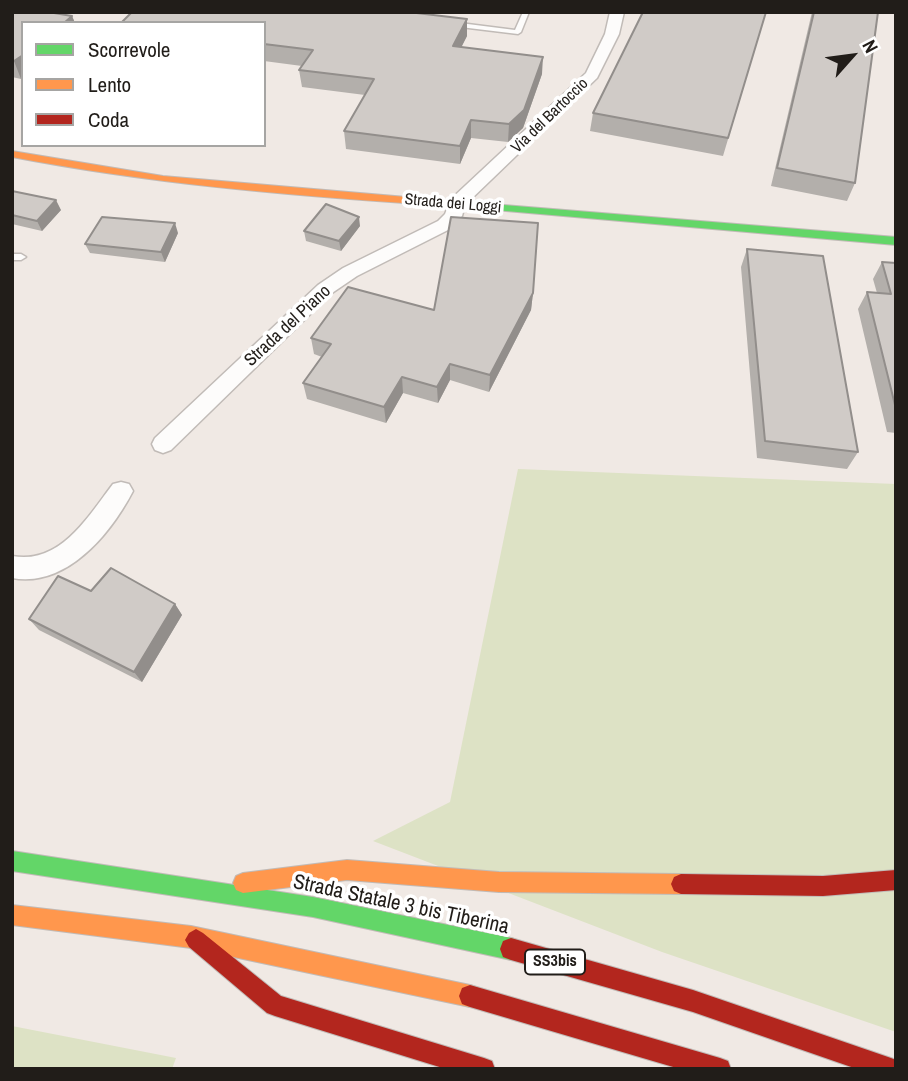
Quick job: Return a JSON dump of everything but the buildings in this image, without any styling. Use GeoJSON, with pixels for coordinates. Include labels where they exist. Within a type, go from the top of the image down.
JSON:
{"type":"FeatureCollection","features":[{"type":"Feature","properties":{"kind":"main road","name":"Strada dei Loggi"},"geometry":{"type":"LineString","coordinates":[[12,154],[94,171],[274,192],[457,203],[896,241]]}},
{"type":"Feature","properties":{"kind":"main road","name":"Strada Statale 3 bis Tiberina"},"geometry":{"type":"LineString","coordinates":[[12,861],[209,887],[492,944],[724,1009],[891,1069]]}},
{"type":"Feature","properties":{"kind":"main road"},"geometry":{"type":"LineString","coordinates":[[209,887],[347,870],[499,882],[824,886],[896,880]]}},
{"type":"Feature","properties":{"kind":"main road"},"geometry":{"type":"LineString","coordinates":[[12,915],[191,937],[482,999],[720,1069]]}},
{"type":"Feature","properties":{"kind":"main road"},"geometry":{"type":"LineString","coordinates":[[191,937],[275,1005],[484,1069]]}},
{"type":"Feature","properties":{"kind":"street","name":"Via del Bartoccio"},"geometry":{"type":"LineString","coordinates":[[457,203],[592,75],[612,34],[617,12]]}},
{"type":"Feature","properties":{"kind":"street","name":"Strada del Piano"},"geometry":{"type":"LineString","coordinates":[[163,443],[326,289],[350,272],[444,225],[453,216],[457,203]]}},
{"type":"Feature","properties":{"kind":"street"},"geometry":{"type":"LineString","coordinates":[[12,567],[37,569],[57,561],[77,546],[121,491]]}},
{"type":"Feature","properties":{"kind":"lane"},"geometry":{"type":"LineString","coordinates":[[439,22],[517,32],[526,12]]}},
{"type":"Feature","properties":{"kind":"green space"},"geometry":{"type":"Polygon","coordinates":[[[518,469],[896,484],[896,1032],[662,952],[373,841],[450,802],[518,469]]]}},
{"type":"Feature","properties":{"kind":"green space"},"geometry":{"type":"Polygon","coordinates":[[[12,1026],[176,1058],[172,1069],[12,1069],[12,1026]]]}},
{"type":"Feature","properties":{"kind":"traffic: fast"},"geometry":{"type":"LineString","coordinates":[[418,201],[896,241]]}},
{"type":"Feature","properties":{"kind":"traffic: fast"},"geometry":{"type":"LineString","coordinates":[[12,861],[313,907],[511,949]]}},
{"type":"Feature","properties":{"kind":"traffic: slow"},"geometry":{"type":"LineString","coordinates":[[12,154],[163,179],[265,190],[418,201]]}},
{"type":"Feature","properties":{"kind":"traffic: slow"},"geometry":{"type":"LineString","coordinates":[[243,883],[347,870],[499,882],[681,884]]}},
{"type":"Feature","properties":{"kind":"traffic: slow"},"geometry":{"type":"LineString","coordinates":[[12,915],[191,937],[470,996]]}},
{"type":"Feature","properties":{"kind":"traffic: jam"},"geometry":{"type":"LineString","coordinates":[[681,884],[823,886],[896,880]]}},
{"type":"Feature","properties":{"kind":"traffic: jam"},"geometry":{"type":"LineString","coordinates":[[196,940],[275,1005],[484,1069]]}},
{"type":"Feature","properties":{"kind":"traffic: jam"},"geometry":{"type":"LineString","coordinates":[[511,949],[693,1001],[891,1069]]}},
{"type":"Feature","properties":{"kind":"traffic: jam"},"geometry":{"type":"LineString","coordinates":[[470,996],[720,1069]]}}]}
